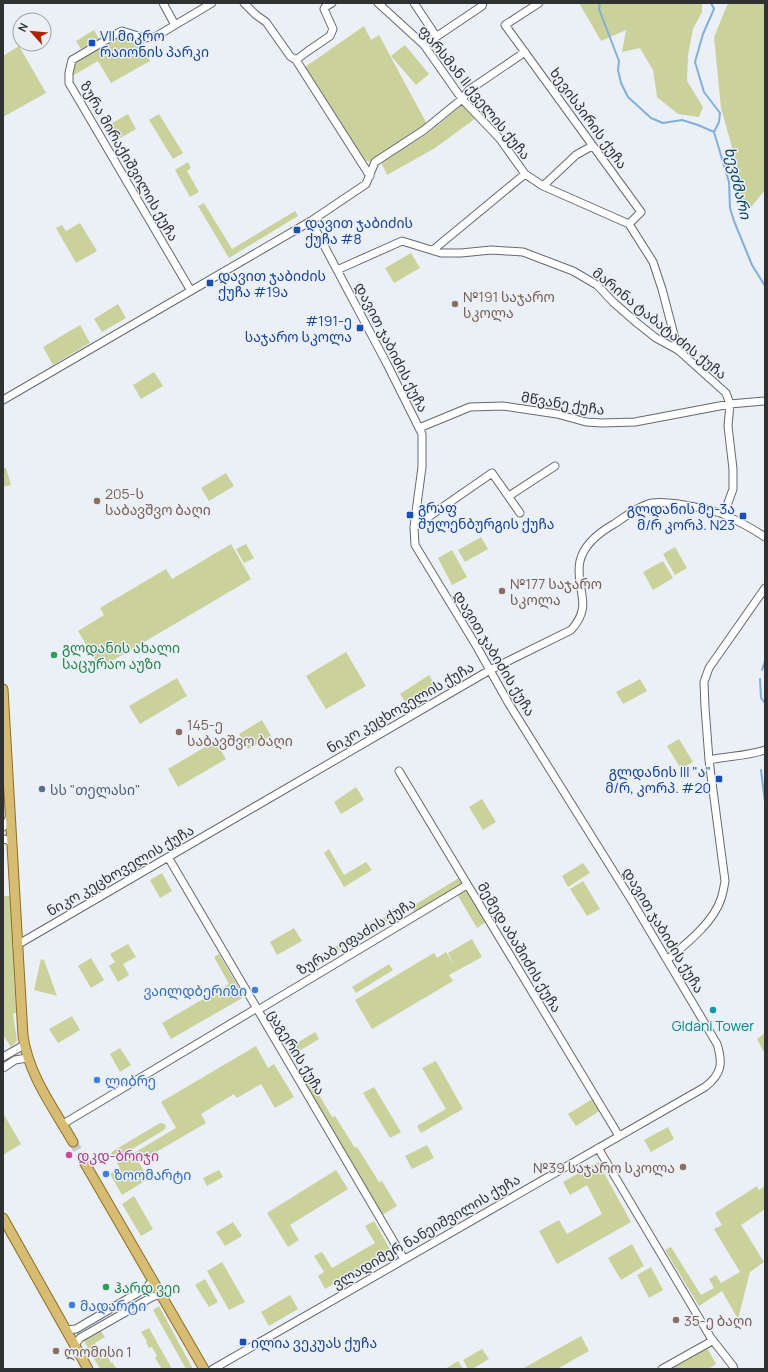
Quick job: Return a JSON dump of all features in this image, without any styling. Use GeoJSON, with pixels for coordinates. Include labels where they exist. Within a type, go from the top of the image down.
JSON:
{"type":"FeatureCollection","features":[{"type":"Feature","properties":{"kind":"main road"},"geometry":{"type":"LineString","coordinates":[[3,690],[10,816],[7,841],[24,1045],[39,1086],[73,1142]]}},
{"type":"Feature","properties":{"kind":"main road"},"geometry":{"type":"LineString","coordinates":[[83,1160],[204,1369]]}},
{"type":"Feature","properties":{"kind":"main road"},"geometry":{"type":"LineString","coordinates":[[3,1218],[88,1369]]}},
{"type":"Feature","properties":{"kind":"street"},"geometry":{"type":"LineString","coordinates":[[163,3],[176,25],[212,3]]}},
{"type":"Feature","properties":{"kind":"street"},"geometry":{"type":"LineString","coordinates":[[244,3],[256,15],[266,22],[290,56],[296,60],[370,176]]}},
{"type":"Feature","properties":{"kind":"street"},"geometry":{"type":"LineString","coordinates":[[296,60],[330,36],[333,29],[324,9],[332,3]]}},
{"type":"Feature","properties":{"kind":"street","name":"ფარსმან II ქველის ქუჩა"},"geometry":{"type":"LineString","coordinates":[[378,3],[424,45],[462,99],[500,139],[525,174],[543,186],[628,224]]}},
{"type":"Feature","properties":{"kind":"street"},"geometry":{"type":"LineString","coordinates":[[414,3],[436,36]]}},
{"type":"Feature","properties":{"kind":"street"},"geometry":{"type":"LineString","coordinates":[[424,45],[482,6],[483,3]]}},
{"type":"Feature","properties":{"kind":"street","name":"ხევისპირის ქუჩა"},"geometry":{"type":"LineString","coordinates":[[538,3],[505,25],[641,212],[628,224]]}},
{"type":"Feature","properties":{"kind":"street","name":"ზურა მირაქიშვილის ქუჩა"},"geometry":{"type":"LineString","coordinates":[[176,25],[153,37],[144,38],[122,32],[72,60],[69,73],[69,83],[191,291]]}},
{"type":"Feature","properties":{"kind":"street"},"geometry":{"type":"LineString","coordinates":[[3,400],[311,221],[366,184],[375,162],[424,130],[462,99],[469,90],[525,52]]}},
{"type":"Feature","properties":{"kind":"street"},"geometry":{"type":"LineString","coordinates":[[543,186],[576,156],[592,146]]}},
{"type":"Feature","properties":{"kind":"street"},"geometry":{"type":"LineString","coordinates":[[433,250],[525,174]]}},
{"type":"Feature","properties":{"kind":"street","name":"დავით ჯაბიძის ქუჩა"},"geometry":{"type":"LineString","coordinates":[[311,221],[422,434],[422,467],[414,527],[415,545],[509,704],[630,897],[717,1044],[720,1068],[715,1079]]}},
{"type":"Feature","properties":{"kind":"street"},"geometry":{"type":"LineString","coordinates":[[628,224],[653,262],[662,289],[678,350]]}},
{"type":"Feature","properties":{"kind":"street","name":"მარინა ტაბატაძის ქუჩა"},"geometry":{"type":"LineString","coordinates":[[337,270],[402,241],[441,253],[491,250],[522,252],[573,271],[597,285],[613,302],[637,323],[656,338],[678,350],[726,393],[730,404]]}},
{"type":"Feature","properties":{"kind":"street","name":"მწვანე ქუჩა"},"geometry":{"type":"LineString","coordinates":[[419,428],[470,407],[503,406],[557,414],[586,422],[602,423],[636,422],[730,404],[765,401]]}},
{"type":"Feature","properties":{"kind":"street"},"geometry":{"type":"LineString","coordinates":[[724,514],[733,489],[733,469],[728,426],[730,404]]}},
{"type":"Feature","properties":{"kind":"street"},"geometry":{"type":"LineString","coordinates":[[509,496],[555,466]]}},
{"type":"Feature","properties":{"kind":"street"},"geometry":{"type":"LineString","coordinates":[[414,527],[492,473],[520,513]]}},
{"type":"Feature","properties":{"kind":"street","name":"ნიკო კეცხოველის ქუჩა"},"geometry":{"type":"LineString","coordinates":[[16,945],[490,670],[570,630],[578,622],[583,612],[580,561],[583,553],[590,542],[603,530],[648,504],[658,502],[679,504],[724,514],[765,537]]}},
{"type":"Feature","properties":{"kind":"street"},"geometry":{"type":"LineString","coordinates":[[667,960],[688,942],[711,917],[720,900],[725,881],[709,760],[704,682],[709,668],[765,588]]}},
{"type":"Feature","properties":{"kind":"street"},"geometry":{"type":"LineString","coordinates":[[709,760],[730,756],[749,755],[765,750]]}},
{"type":"Feature","properties":{"kind":"street","name":"მემედ აბაშიძის ქუჩა"},"geometry":{"type":"LineString","coordinates":[[399,771],[619,1136]]}},
{"type":"Feature","properties":{"kind":"street"},"geometry":{"type":"LineString","coordinates":[[3,827],[10,816]]}},
{"type":"Feature","properties":{"kind":"street","name":"ცაგერის ქუჩა"},"geometry":{"type":"LineString","coordinates":[[168,858],[404,1259]]}},
{"type":"Feature","properties":{"kind":"street","name":"ზურაბ ეფაძის ქუჩა"},"geometry":{"type":"LineString","coordinates":[[63,1124],[468,885]]}},
{"type":"Feature","properties":{"kind":"street"},"geometry":{"type":"LineString","coordinates":[[3,1057],[24,1045]]}},
{"type":"Feature","properties":{"kind":"street"},"geometry":{"type":"LineString","coordinates":[[3,1068],[15,1060],[28,1058]]}},
{"type":"Feature","properties":{"kind":"street","name":"ვლადიმერ ნანეიშვილის ქუჩა"},"geometry":{"type":"LineString","coordinates":[[213,1369],[705,1087],[715,1079]]}},
{"type":"Feature","properties":{"kind":"street"},"geometry":{"type":"LineString","coordinates":[[598,1148],[712,1341],[734,1369]]}},
{"type":"Feature","properties":{"kind":"street"},"geometry":{"type":"LineString","coordinates":[[66,1330],[76,1329],[146,1288],[153,1280]]}},
{"type":"Feature","properties":{"kind":"street"},"geometry":{"type":"LineString","coordinates":[[75,1345],[80,1338],[152,1297],[161,1294]]}},
{"type":"Feature","properties":{"kind":"street"},"geometry":{"type":"LineString","coordinates":[[662,1369],[712,1341]]}},
{"type":"Feature","properties":{"kind":"green space"},"geometry":{"type":"Polygon","coordinates":[[[579,3],[702,3],[702,12],[693,29],[688,55],[687,81],[703,107],[699,117],[678,114],[657,97],[653,70],[640,48],[622,52],[626,30],[601,41],[579,3]]]}},
{"type":"Feature","properties":{"kind":"green space"},"geometry":{"type":"Polygon","coordinates":[[[728,3],[765,3],[765,190],[751,207],[738,197],[737,165],[721,108],[714,37],[728,3]]]}},
{"type":"Feature","properties":{"kind":"green space"},"geometry":{"type":"Polygon","coordinates":[[[364,26],[371,40],[379,35],[428,126],[370,162],[364,160],[305,67],[364,26]]]}},
{"type":"Feature","properties":{"kind":"green space"},"geometry":{"type":"Polygon","coordinates":[[[94,30],[99,39],[81,49],[76,41],[94,30]]]}},
{"type":"Feature","properties":{"kind":"green space"},"geometry":{"type":"Polygon","coordinates":[[[125,34],[138,39],[150,61],[111,83],[98,61],[72,76],[74,63],[125,34]]]}},
{"type":"Feature","properties":{"kind":"green space"},"geometry":{"type":"Polygon","coordinates":[[[405,45],[429,74],[416,85],[391,56],[405,45]]]}},
{"type":"Feature","properties":{"kind":"green space"},"geometry":{"type":"Polygon","coordinates":[[[12,50],[12,52],[22,52],[46,93],[3,117],[3,56],[12,50]]]}},
{"type":"Feature","properties":{"kind":"green space"},"geometry":{"type":"Polygon","coordinates":[[[462,105],[476,118],[435,148],[387,175],[381,162],[427,134],[462,105]]]}},
{"type":"Feature","properties":{"kind":"green space"},"geometry":{"type":"Polygon","coordinates":[[[128,114],[136,129],[115,141],[107,126],[128,114]]]}},
{"type":"Feature","properties":{"kind":"green space"},"geometry":{"type":"Polygon","coordinates":[[[159,114],[183,153],[173,159],[149,120],[159,114]]]}},
{"type":"Feature","properties":{"kind":"green space"},"geometry":{"type":"Polygon","coordinates":[[[188,162],[191,168],[187,171],[199,192],[190,197],[175,170],[188,162]]]}},
{"type":"Feature","properties":{"kind":"green space"},"geometry":{"type":"Polygon","coordinates":[[[204,203],[232,249],[295,211],[298,216],[229,258],[198,206],[204,203]]]}},
{"type":"Feature","properties":{"kind":"green space"},"geometry":{"type":"Polygon","coordinates":[[[80,223],[97,251],[76,263],[56,228],[62,225],[66,231],[80,223]]]}},
{"type":"Feature","properties":{"kind":"green space"},"geometry":{"type":"Polygon","coordinates":[[[411,253],[420,268],[394,283],[385,268],[411,253]]]}},
{"type":"Feature","properties":{"kind":"green space"},"geometry":{"type":"Polygon","coordinates":[[[118,304],[126,318],[102,332],[94,319],[118,304]]]}},
{"type":"Feature","properties":{"kind":"green space"},"geometry":{"type":"Polygon","coordinates":[[[80,325],[90,343],[53,365],[43,347],[80,325]]]}},
{"type":"Feature","properties":{"kind":"green space"},"geometry":{"type":"Polygon","coordinates":[[[154,372],[163,386],[141,399],[133,385],[154,372]]]}},
{"type":"Feature","properties":{"kind":"green space"},"geometry":{"type":"Polygon","coordinates":[[[3,468],[6,468],[11,485],[3,487],[3,468]]]}},
{"type":"Feature","properties":{"kind":"green space"},"geometry":{"type":"Polygon","coordinates":[[[226,473],[234,486],[209,501],[201,488],[226,473]]]}},
{"type":"Feature","properties":{"kind":"green space"},"geometry":{"type":"Polygon","coordinates":[[[481,537],[488,549],[465,562],[458,550],[481,537]]]}},
{"type":"Feature","properties":{"kind":"green space"},"geometry":{"type":"Polygon","coordinates":[[[231,544],[251,579],[100,668],[78,631],[104,615],[100,608],[166,569],[172,579],[231,544]]]}},
{"type":"Feature","properties":{"kind":"green space"},"geometry":{"type":"Polygon","coordinates":[[[246,544],[254,558],[244,563],[236,549],[246,544]]]}},
{"type":"Feature","properties":{"kind":"green space"},"geometry":{"type":"Polygon","coordinates":[[[675,547],[687,568],[675,575],[663,554],[675,547]]]}},
{"type":"Feature","properties":{"kind":"green space"},"geometry":{"type":"Polygon","coordinates":[[[452,550],[467,577],[452,585],[438,558],[452,550]]]}},
{"type":"Feature","properties":{"kind":"green space"},"geometry":{"type":"Polygon","coordinates":[[[663,561],[673,578],[653,590],[643,572],[663,561]]]}},
{"type":"Feature","properties":{"kind":"green space"},"geometry":{"type":"Polygon","coordinates":[[[346,652],[366,686],[326,709],[306,676],[346,652]]]}},
{"type":"Feature","properties":{"kind":"green space"},"geometry":{"type":"Polygon","coordinates":[[[429,675],[437,688],[408,706],[400,694],[429,675]]]}},
{"type":"Feature","properties":{"kind":"green space"},"geometry":{"type":"Polygon","coordinates":[[[177,678],[187,696],[140,724],[129,706],[177,678]]]}},
{"type":"Feature","properties":{"kind":"green space"},"geometry":{"type":"Polygon","coordinates":[[[640,679],[647,691],[623,704],[616,692],[640,679]]]}},
{"type":"Feature","properties":{"kind":"green space"},"geometry":{"type":"Polygon","coordinates":[[[262,720],[271,736],[248,749],[239,734],[262,720]]]}},
{"type":"Feature","properties":{"kind":"green space"},"geometry":{"type":"Polygon","coordinates":[[[679,739],[693,762],[681,769],[667,746],[679,739]]]}},
{"type":"Feature","properties":{"kind":"green space"},"geometry":{"type":"Polygon","coordinates":[[[215,741],[226,759],[178,787],[168,769],[215,741]]]}},
{"type":"Feature","properties":{"kind":"green space"},"geometry":{"type":"Polygon","coordinates":[[[356,787],[364,800],[341,814],[334,802],[356,787]]]}},
{"type":"Feature","properties":{"kind":"green space"},"geometry":{"type":"Polygon","coordinates":[[[482,799],[496,822],[483,830],[469,807],[482,799]]]}},
{"type":"Feature","properties":{"kind":"green space"},"geometry":{"type":"Polygon","coordinates":[[[329,849],[344,875],[366,862],[372,870],[344,887],[324,853],[329,849]]]}},
{"type":"Feature","properties":{"kind":"green space"},"geometry":{"type":"Polygon","coordinates":[[[583,863],[590,873],[568,887],[562,876],[583,863]]]}},
{"type":"Feature","properties":{"kind":"green space"},"geometry":{"type":"Polygon","coordinates":[[[162,873],[172,891],[160,898],[150,880],[162,873]]]}},
{"type":"Feature","properties":{"kind":"green space"},"geometry":{"type":"Polygon","coordinates":[[[459,878],[486,922],[477,928],[454,889],[415,913],[411,907],[459,878]]]}},
{"type":"Feature","properties":{"kind":"green space"},"geometry":{"type":"Polygon","coordinates":[[[583,881],[600,909],[587,916],[570,889],[583,881]]]}},
{"type":"Feature","properties":{"kind":"green space"},"geometry":{"type":"Polygon","coordinates":[[[3,896],[10,896],[16,1013],[13,1014],[17,1041],[11,1047],[3,1035],[3,896]]]}},
{"type":"Feature","properties":{"kind":"green space"},"geometry":{"type":"Polygon","coordinates":[[[404,906],[406,910],[332,954],[330,950],[404,906]]]}},
{"type":"Feature","properties":{"kind":"green space"},"geometry":{"type":"Polygon","coordinates":[[[294,928],[302,941],[277,955],[270,942],[294,928]]]}},
{"type":"Feature","properties":{"kind":"green space"},"geometry":{"type":"Polygon","coordinates":[[[472,939],[482,957],[449,975],[453,981],[372,1029],[355,1000],[434,953],[437,958],[446,952],[455,967],[448,953],[472,939]]]}},
{"type":"Feature","properties":{"kind":"green space"},"geometry":{"type":"Polygon","coordinates":[[[128,944],[136,957],[123,964],[129,975],[118,982],[109,966],[115,962],[110,954],[128,944]]]}},
{"type":"Feature","properties":{"kind":"green space"},"geometry":{"type":"Polygon","coordinates":[[[219,954],[244,997],[171,1039],[162,1023],[229,984],[214,957],[219,954]]]}},
{"type":"Feature","properties":{"kind":"green space"},"geometry":{"type":"Polygon","coordinates":[[[91,958],[104,980],[91,988],[78,966],[91,958]]]}},
{"type":"Feature","properties":{"kind":"green space"},"geometry":{"type":"Polygon","coordinates":[[[41,959],[44,960],[57,996],[34,990],[41,959]]]}},
{"type":"Feature","properties":{"kind":"green space"},"geometry":{"type":"Polygon","coordinates":[[[389,964],[393,970],[356,993],[352,987],[389,964]]]}},
{"type":"Feature","properties":{"kind":"green space"},"geometry":{"type":"Polygon","coordinates":[[[72,1016],[80,1030],[58,1043],[49,1029],[72,1016]]]}},
{"type":"Feature","properties":{"kind":"green space"},"geometry":{"type":"Polygon","coordinates":[[[315,1032],[319,1039],[291,1056],[287,1049],[315,1032]]]}},
{"type":"Feature","properties":{"kind":"green space"},"geometry":{"type":"Polygon","coordinates":[[[765,1033],[765,1054],[757,1039],[765,1033]]]}},
{"type":"Feature","properties":{"kind":"green space"},"geometry":{"type":"Polygon","coordinates":[[[256,1046],[268,1068],[274,1064],[294,1097],[275,1108],[261,1084],[237,1098],[234,1094],[201,1114],[206,1123],[139,1162],[148,1179],[122,1195],[110,1174],[120,1168],[117,1163],[176,1128],[161,1102],[256,1046]]]}},
{"type":"Feature","properties":{"kind":"green space"},"geometry":{"type":"Polygon","coordinates":[[[120,1048],[131,1065],[120,1072],[110,1054],[120,1048]]]}},
{"type":"Feature","properties":{"kind":"green space"},"geometry":{"type":"Polygon","coordinates":[[[436,1061],[463,1109],[421,1133],[417,1126],[446,1109],[422,1068],[436,1061]]]}},
{"type":"Feature","properties":{"kind":"green space"},"geometry":{"type":"Polygon","coordinates":[[[308,1076],[332,1117],[335,1116],[379,1182],[382,1181],[397,1206],[382,1215],[301,1081],[308,1076]]]}},
{"type":"Feature","properties":{"kind":"green space"},"geometry":{"type":"Polygon","coordinates":[[[374,1087],[401,1132],[390,1138],[363,1093],[374,1087]]]}},
{"type":"Feature","properties":{"kind":"green space"},"geometry":{"type":"Polygon","coordinates":[[[594,1098],[601,1110],[576,1126],[568,1114],[594,1098]]]}},
{"type":"Feature","properties":{"kind":"green space"},"geometry":{"type":"Polygon","coordinates":[[[3,1113],[21,1144],[3,1155],[3,1113]]]}},
{"type":"Feature","properties":{"kind":"green space"},"geometry":{"type":"Polygon","coordinates":[[[160,1123],[165,1124],[166,1127],[164,1130],[117,1158],[112,1157],[111,1154],[113,1151],[160,1123]]]}},
{"type":"Feature","properties":{"kind":"green space"},"geometry":{"type":"Polygon","coordinates":[[[668,1127],[674,1139],[651,1152],[644,1140],[668,1127]]]}},
{"type":"Feature","properties":{"kind":"green space"},"geometry":{"type":"Polygon","coordinates":[[[427,1145],[434,1158],[412,1169],[405,1156],[427,1145]]]}},
{"type":"Feature","properties":{"kind":"green space"},"geometry":{"type":"Polygon","coordinates":[[[598,1162],[631,1222],[557,1264],[539,1231],[559,1220],[567,1234],[602,1214],[587,1185],[570,1195],[563,1182],[598,1162]]]}},
{"type":"Feature","properties":{"kind":"green space"},"geometry":{"type":"Polygon","coordinates":[[[219,1170],[223,1177],[207,1186],[203,1178],[219,1170]]]}},
{"type":"Feature","properties":{"kind":"green space"},"geometry":{"type":"Polygon","coordinates":[[[336,1170],[348,1189],[290,1225],[299,1240],[288,1247],[267,1213],[336,1170]]]}},
{"type":"Feature","properties":{"kind":"green space"},"geometry":{"type":"Polygon","coordinates":[[[757,1186],[759,1190],[765,1186],[765,1209],[741,1225],[764,1262],[750,1272],[738,1319],[722,1291],[699,1306],[665,1250],[671,1247],[701,1295],[714,1288],[709,1279],[716,1275],[721,1283],[740,1272],[714,1229],[722,1225],[715,1213],[757,1186]]]}},
{"type":"Feature","properties":{"kind":"green space"},"geometry":{"type":"Polygon","coordinates":[[[134,1196],[153,1229],[141,1236],[122,1204],[134,1196]]]}},
{"type":"Feature","properties":{"kind":"green space"},"geometry":{"type":"Polygon","coordinates":[[[374,1221],[391,1251],[325,1289],[318,1276],[324,1272],[314,1256],[322,1252],[332,1268],[375,1243],[365,1226],[374,1221]]]}},
{"type":"Feature","properties":{"kind":"green space"},"geometry":{"type":"Polygon","coordinates":[[[233,1222],[242,1236],[225,1246],[216,1232],[233,1222]]]}},
{"type":"Feature","properties":{"kind":"green space"},"geometry":{"type":"Polygon","coordinates":[[[632,1244],[644,1266],[621,1280],[608,1258],[632,1244]]]}},
{"type":"Feature","properties":{"kind":"green space"},"geometry":{"type":"Polygon","coordinates":[[[222,1262],[245,1302],[229,1310],[207,1271],[222,1262]]]}},
{"type":"Feature","properties":{"kind":"green space"},"geometry":{"type":"Polygon","coordinates":[[[651,1267],[663,1290],[649,1298],[637,1275],[651,1267]]]}},
{"type":"Feature","properties":{"kind":"green space"},"geometry":{"type":"Polygon","coordinates":[[[205,1279],[218,1302],[209,1307],[195,1285],[205,1279]]]}},
{"type":"Feature","properties":{"kind":"green space"},"geometry":{"type":"Polygon","coordinates":[[[290,1295],[298,1309],[269,1326],[261,1312],[290,1295]]]}},
{"type":"Feature","properties":{"kind":"green space"},"geometry":{"type":"Polygon","coordinates":[[[159,1306],[193,1369],[186,1369],[153,1310],[159,1306]]]}},
{"type":"Feature","properties":{"kind":"green space"},"geometry":{"type":"Polygon","coordinates":[[[149,1328],[172,1369],[162,1369],[155,1358],[157,1356],[152,1347],[149,1348],[146,1342],[147,1341],[141,1332],[149,1328]]]}},
{"type":"Feature","properties":{"kind":"green space"},"geometry":{"type":"Polygon","coordinates":[[[100,1330],[105,1337],[95,1343],[101,1354],[105,1352],[111,1363],[112,1362],[116,1368],[114,1369],[100,1369],[84,1341],[85,1338],[100,1330]]]}},
{"type":"Feature","properties":{"kind":"green space"},"geometry":{"type":"Polygon","coordinates":[[[581,1336],[589,1351],[557,1369],[522,1369],[581,1336]]]}},
{"type":"Feature","properties":{"kind":"green space"},"geometry":{"type":"Polygon","coordinates":[[[707,1348],[716,1364],[708,1369],[670,1369],[707,1348]]]}},
{"type":"Feature","properties":{"kind":"green space"},"geometry":{"type":"Polygon","coordinates":[[[482,1349],[489,1359],[472,1369],[468,1369],[463,1360],[482,1349]]]}},
{"type":"Feature","properties":{"kind":"green space"},"geometry":{"type":"Polygon","coordinates":[[[458,1361],[463,1369],[445,1369],[458,1361]]]}},
{"type":"Feature","properties":{"kind":"waterway","name":"ხევძმარი"},"geometry":{"type":"LineString","coordinates":[[600,3],[599,9],[619,61],[618,70],[621,83],[628,97],[651,118],[663,123],[682,120],[714,132]]}},
{"type":"Feature","properties":{"kind":"waterway"},"geometry":{"type":"LineString","coordinates":[[711,3],[714,9],[703,34],[695,62],[704,92],[720,113],[719,122],[714,132]]}},
{"type":"Feature","properties":{"kind":"waterway","name":"ხევძმარი"},"geometry":{"type":"LineString","coordinates":[[714,132],[729,182],[730,208],[734,221],[752,265],[765,286]]}},
{"type":"Feature","properties":{"kind":"waterway","name":"ხევძმარი"},"geometry":{"type":"LineString","coordinates":[[762,670],[765,661]]}},
{"type":"Feature","properties":{"kind":"waterway","name":"ხევძმარი"},"geometry":{"type":"LineString","coordinates":[[760,679],[761,698],[765,703]]}},
{"type":"Feature","properties":{"kind":"waterway","name":"ხევძმარი"},"geometry":{"type":"LineString","coordinates":[[761,770],[765,802]]}},
{"type":"Feature","properties":{"kind":"tunnel"},"geometry":{"type":"LineString","coordinates":[[73,1142],[83,1160]]}},
{"type":"Feature","properties":{"kind":"place","name":"VII მიკრო რაიონის პარკი"},"geometry":{"type":"Point","coordinates":[92,43]}},
{"type":"Feature","properties":{"kind":"place","name":"დავით ჯაბიძის ქუჩა #8"},"geometry":{"type":"Point","coordinates":[297,230]}},
{"type":"Feature","properties":{"kind":"place","name":"დავით ჯაბიძის ქუჩა #19ა"},"geometry":{"type":"Point","coordinates":[210,283]}},
{"type":"Feature","properties":{"kind":"place","name":"№191 საჯარო სკოლა"},"geometry":{"type":"Point","coordinates":[455,304]}},
{"type":"Feature","properties":{"kind":"place","name":"#191-ე საჯარო სკოლა"},"geometry":{"type":"Point","coordinates":[360,328]}},
{"type":"Feature","properties":{"kind":"place","name":"205-ს საბავშვო ბაღი"},"geometry":{"type":"Point","coordinates":[97,501]}},
{"type":"Feature","properties":{"kind":"place","name":"გრაფ შულენბურგის ქუჩა"},"geometry":{"type":"Point","coordinates":[410,515]}},
{"type":"Feature","properties":{"kind":"place","name":"გლდანის მე-3ა მ/რ კორპ. N23"},"geometry":{"type":"Point","coordinates":[743,516]}},
{"type":"Feature","properties":{"kind":"place","name":"№177 საჯარო სკოლა"},"geometry":{"type":"Point","coordinates":[502,591]}},
{"type":"Feature","properties":{"kind":"place","name":"გლდანის ახალი საცურაო აუზი"},"geometry":{"type":"Point","coordinates":[54,655]}},
{"type":"Feature","properties":{"kind":"place","name":"145-ე საბავშვო ბაღი"},"geometry":{"type":"Point","coordinates":[179,732]}},
{"type":"Feature","properties":{"kind":"place","name":"გლდანის III \"ა\" მ/რ, კორპ. #20"},"geometry":{"type":"Point","coordinates":[719,779]}},
{"type":"Feature","properties":{"kind":"place","name":"სს \"თელასი\""},"geometry":{"type":"Point","coordinates":[42,789]}},
{"type":"Feature","properties":{"kind":"place","name":"ვაილდბერიზი"},"geometry":{"type":"Point","coordinates":[255,990]}},
{"type":"Feature","properties":{"kind":"place","name":"Gldani Tower"},"geometry":{"type":"Point","coordinates":[713,1010]}},
{"type":"Feature","properties":{"kind":"place","name":"ლიბრე"},"geometry":{"type":"Point","coordinates":[97,1080]}},
{"type":"Feature","properties":{"kind":"place","name":"დკდ-ბრიჯი"},"geometry":{"type":"Point","coordinates":[69,1155]}},
{"type":"Feature","properties":{"kind":"place","name":"№39 საჯარო სკოლა"},"geometry":{"type":"Point","coordinates":[683,1167]}},
{"type":"Feature","properties":{"kind":"place","name":"ზოომარტი"},"geometry":{"type":"Point","coordinates":[106,1174]}},
{"type":"Feature","properties":{"kind":"place","name":"ჰარდ ვეი"},"geometry":{"type":"Point","coordinates":[106,1287]}},
{"type":"Feature","properties":{"kind":"place","name":"მადარტი"},"geometry":{"type":"Point","coordinates":[72,1305]}},
{"type":"Feature","properties":{"kind":"place","name":"35-ე ბაღი"},"geometry":{"type":"Point","coordinates":[676,1320]}},
{"type":"Feature","properties":{"kind":"place","name":"ილია ვეკუას ქუჩა"},"geometry":{"type":"Point","coordinates":[243,1342]}},
{"type":"Feature","properties":{"kind":"place","name":"ლომისი 1"},"geometry":{"type":"Point","coordinates":[56,1351]}}]}
